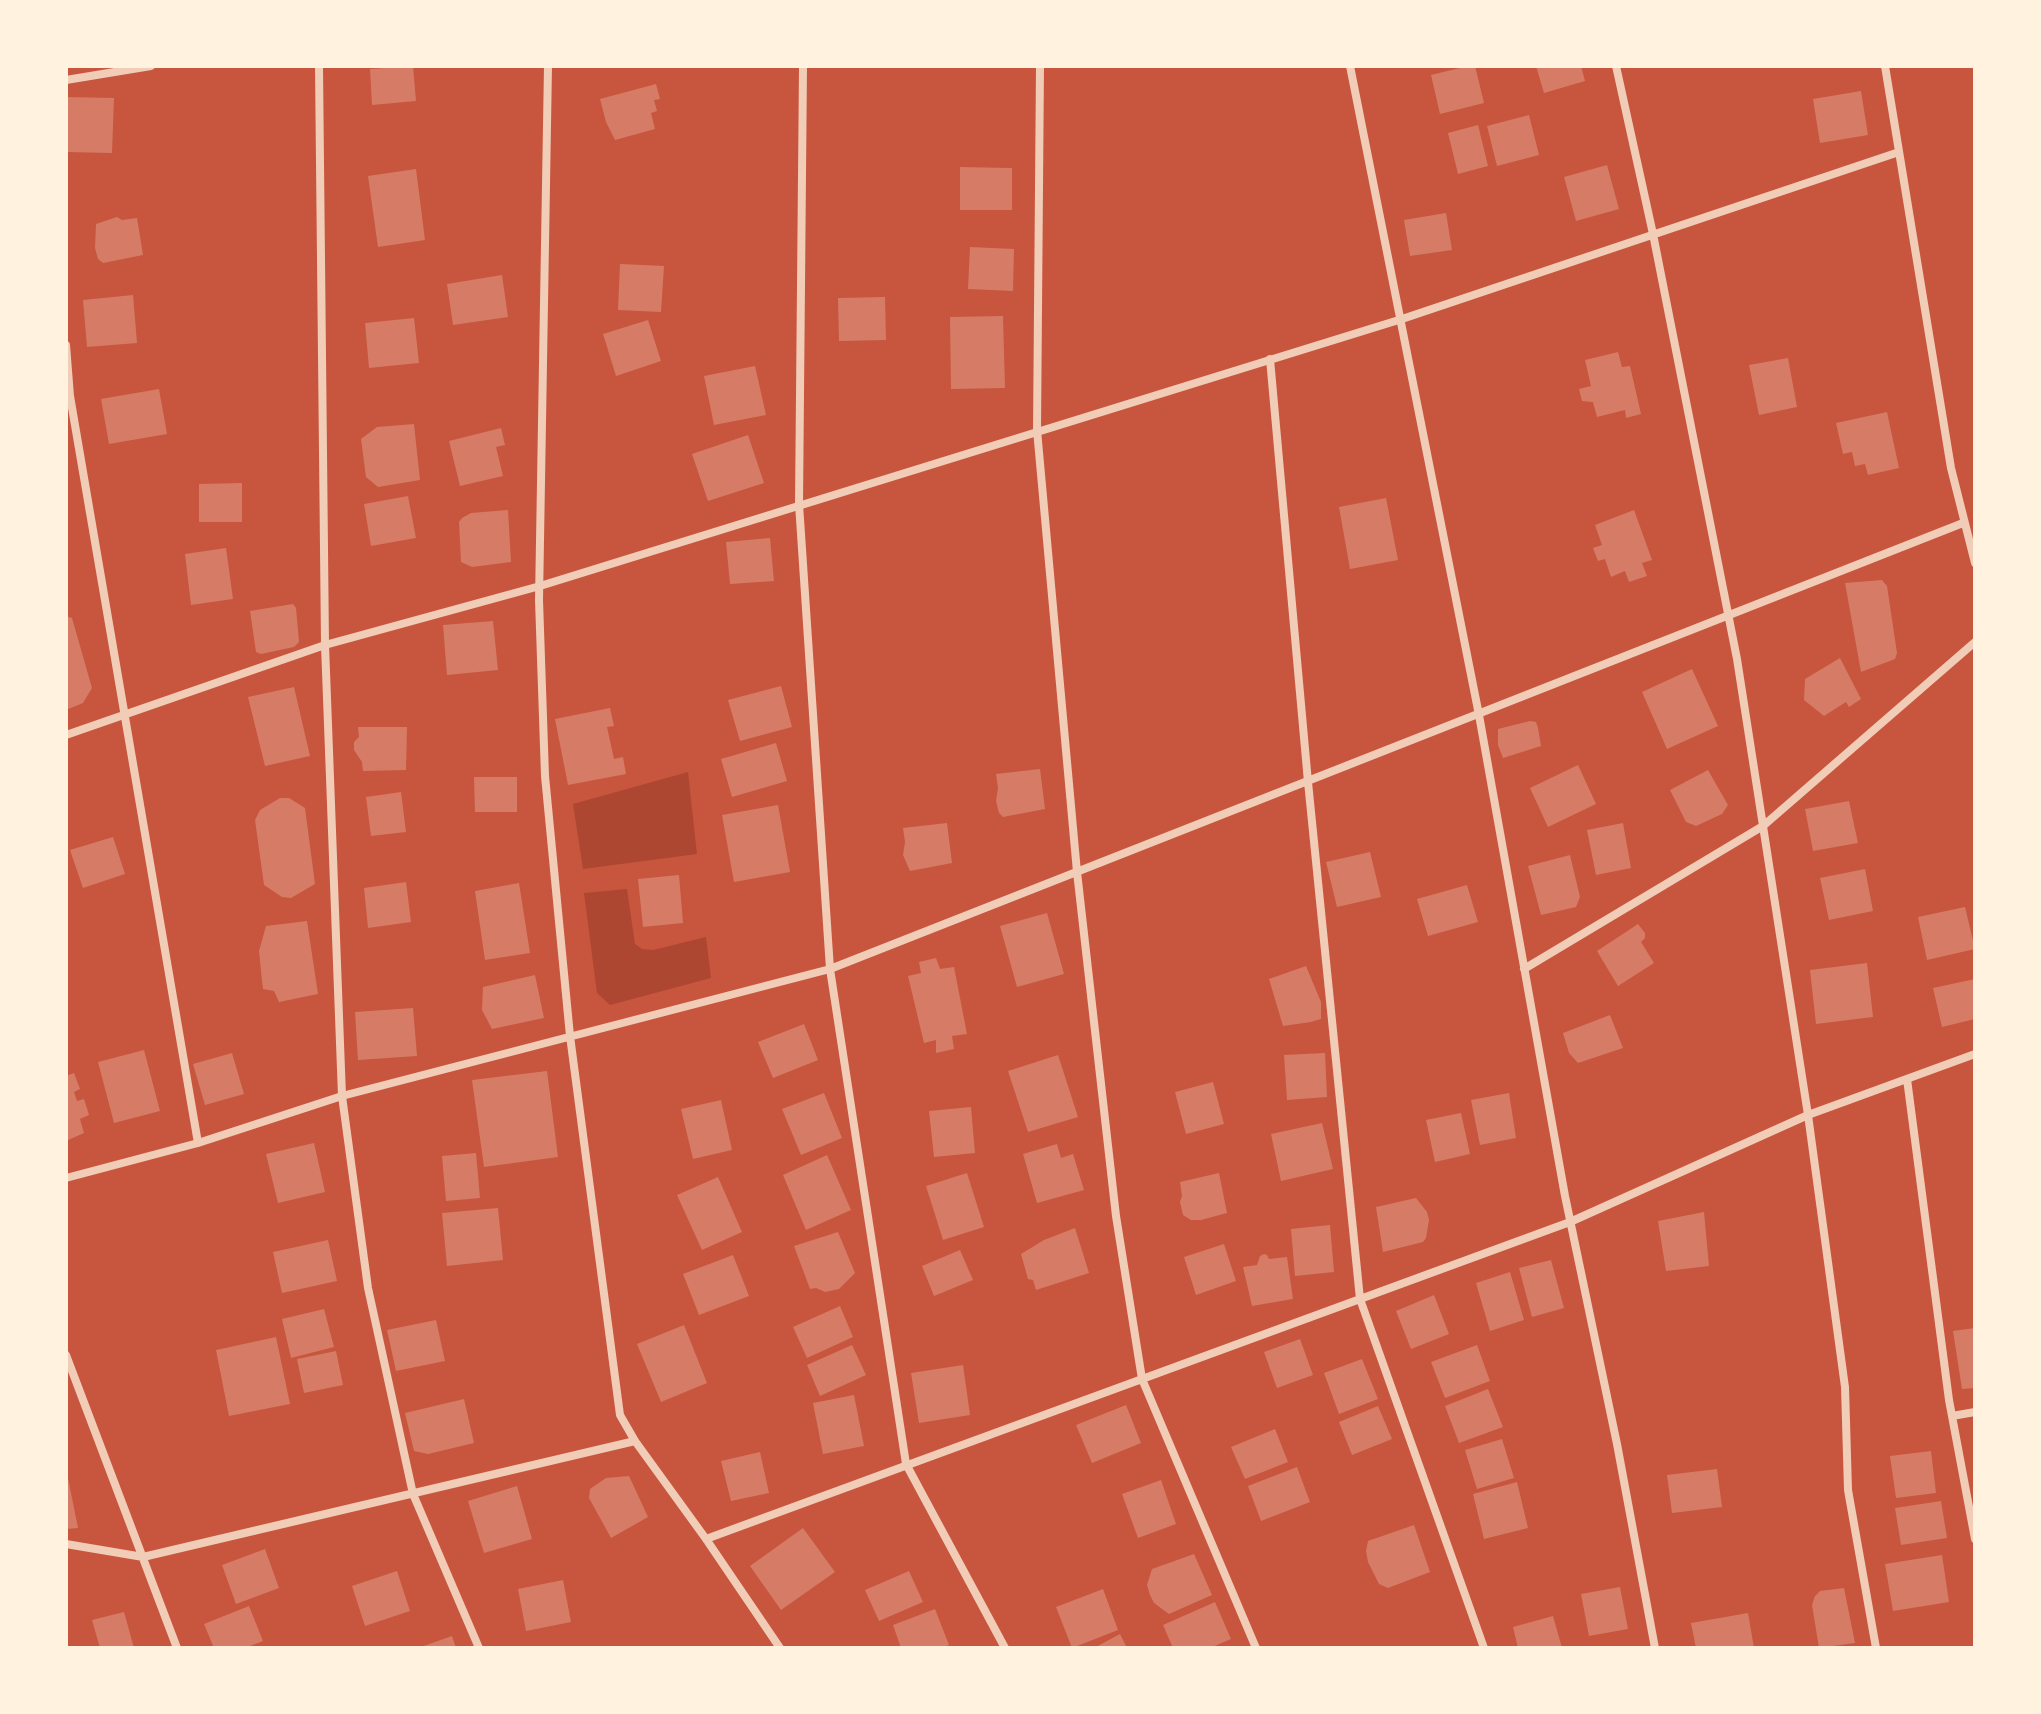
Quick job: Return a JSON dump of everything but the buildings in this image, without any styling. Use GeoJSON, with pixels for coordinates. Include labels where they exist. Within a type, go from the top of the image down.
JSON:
{"type":"FeatureCollection","features":[{"type":"Feature","properties":{"kind":"street"},"geometry":{"type":"LineString","coordinates":[[66,80],[151,66]]}},
{"type":"Feature","properties":{"kind":"street"},"geometry":{"type":"LineString","coordinates":[[319,66],[325,645],[342,1096],[368,1288],[413,1494],[479,1648]]}},
{"type":"Feature","properties":{"kind":"street"},"geometry":{"type":"LineString","coordinates":[[548,66],[540,586],[545,776],[570,1036],[620,1415],[780,1648]]}},
{"type":"Feature","properties":{"kind":"street"},"geometry":{"type":"LineString","coordinates":[[803,66],[799,504],[830,969],[906,1464],[1005,1648]]}},
{"type":"Feature","properties":{"kind":"street"},"geometry":{"type":"LineString","coordinates":[[1040,66],[1037,430],[1077,872],[1116,1216],[1142,1379],[1256,1648]]}},
{"type":"Feature","properties":{"kind":"street"},"geometry":{"type":"LineString","coordinates":[[1350,66],[1479,715],[1570,1222],[1617,1444],[1655,1648]]}},
{"type":"Feature","properties":{"kind":"street"},"geometry":{"type":"LineString","coordinates":[[1616,66],[1729,615],[1808,1115],[1845,1387],[1848,1490],[1876,1648]]}},
{"type":"Feature","properties":{"kind":"street"},"geometry":{"type":"LineString","coordinates":[[1885,66],[1951,468],[1975,563]]}},
{"type":"Feature","properties":{"kind":"street"},"geometry":{"type":"LineString","coordinates":[[66,735],[325,645],[540,586],[1402,319],[1899,152]]}},
{"type":"Feature","properties":{"kind":"street"},"geometry":{"type":"LineString","coordinates":[[66,345],[68,397],[198,1143]]}},
{"type":"Feature","properties":{"kind":"street"},"geometry":{"type":"LineString","coordinates":[[1270,359],[1308,782],[1360,1299],[1484,1648]]}},
{"type":"Feature","properties":{"kind":"street"},"geometry":{"type":"LineString","coordinates":[[66,1178],[198,1143],[342,1096],[830,969],[1963,523]]}},
{"type":"Feature","properties":{"kind":"street"},"geometry":{"type":"LineString","coordinates":[[1524,969],[1763,826],[1975,642]]}},
{"type":"Feature","properties":{"kind":"street"},"geometry":{"type":"LineString","coordinates":[[706,1539],[1570,1222],[1808,1115],[1975,1054]]}},
{"type":"Feature","properties":{"kind":"street"},"geometry":{"type":"LineString","coordinates":[[1907,1079],[1952,1416],[1975,1539]]}},
{"type":"Feature","properties":{"kind":"street"},"geometry":{"type":"LineString","coordinates":[[66,1355],[177,1648]]}},
{"type":"Feature","properties":{"kind":"street"},"geometry":{"type":"LineString","coordinates":[[1952,1416],[1975,1412]]}},
{"type":"Feature","properties":{"kind":"street"},"geometry":{"type":"LineString","coordinates":[[66,1544],[143,1557],[635,1441]]}},
{"type":"Feature","properties":{"kind":"shaded area"},"geometry":{"type":"Polygon","coordinates":[[[688,772],[697,854],[583,869],[573,804],[688,772]]]}},
{"type":"Feature","properties":{"kind":"shaded area"},"geometry":{"type":"Polygon","coordinates":[[[627,889],[635,944],[642,949],[653,950],[706,937],[711,978],[610,1005],[597,993],[584,893],[627,889]]]}}]}
